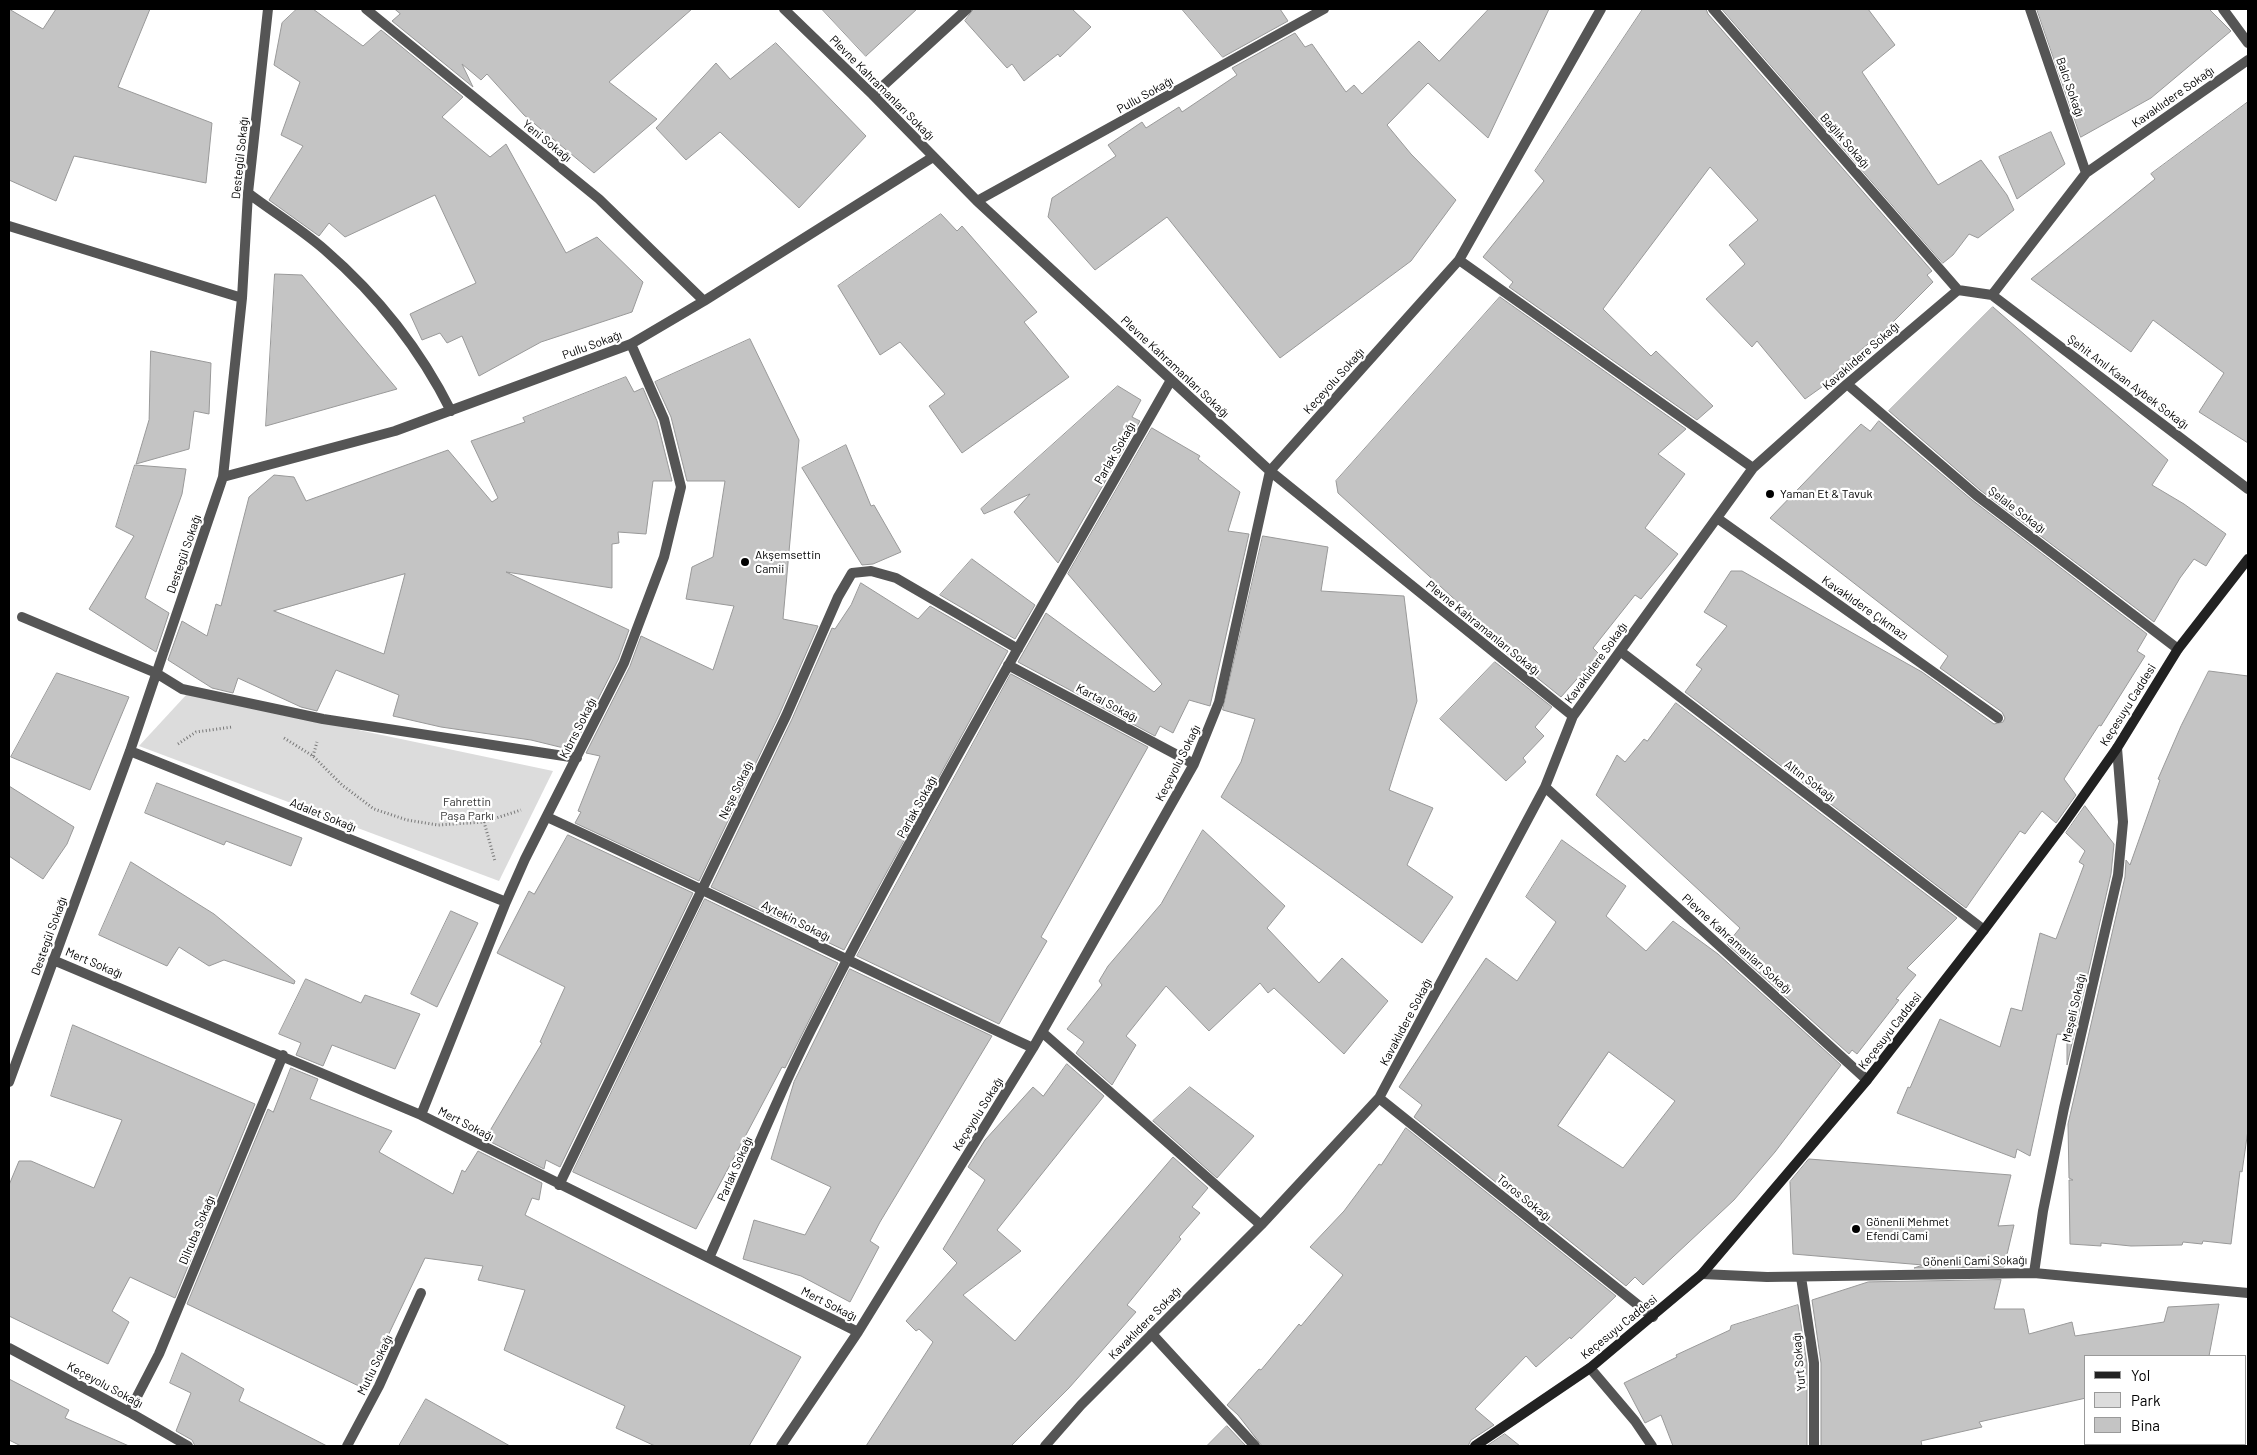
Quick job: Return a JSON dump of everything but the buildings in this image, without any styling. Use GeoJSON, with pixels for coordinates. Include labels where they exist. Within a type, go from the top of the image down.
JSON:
{"type":"FeatureCollection","features":[{"type":"Feature","properties":{"kind":"street","name":"Destegül Sokağı"},"geometry":{"type":"LineString","coordinates":[[9,1082],[130,751],[223,477],[242,298],[248,193],[268,9]]}},
{"type":"Feature","properties":{"kind":"street","name":"Yeni Sokağı"},"geometry":{"type":"LineString","coordinates":[[366,9],[599,199],[704,301]]}},
{"type":"Feature","properties":{"kind":"street","name":"Plevne Kahramanları Sokağı"},"geometry":{"type":"LineString","coordinates":[[784,9],[873,95],[977,202],[1270,471],[1573,716]]}},
{"type":"Feature","properties":{"kind":"street"},"geometry":{"type":"LineString","coordinates":[[873,95],[967,9]]}},
{"type":"Feature","properties":{"kind":"street","name":"Pullu Sokağı"},"geometry":{"type":"LineString","coordinates":[[977,202],[1324,9]]}},
{"type":"Feature","properties":{"kind":"street","name":"Keçeyolu Sokağı"},"geometry":{"type":"LineString","coordinates":[[781,1446],[858,1332],[1033,1048],[1194,764],[1219,702],[1270,471],[1459,260],[1601,9]]}},
{"type":"Feature","properties":{"kind":"street","name":"Bağlık Sokağı"},"geometry":{"type":"LineString","coordinates":[[1713,9],[1958,290]]}},
{"type":"Feature","properties":{"kind":"street","name":"Balcı Sokağı"},"geometry":{"type":"LineString","coordinates":[[2030,9],[2086,173]]}},
{"type":"Feature","properties":{"kind":"street"},"geometry":{"type":"LineString","coordinates":[[2223,9],[2248,43]]}},
{"type":"Feature","properties":{"kind":"street","name":"Kavaklıdere Sokağı"},"geometry":{"type":"LineString","coordinates":[[1992,295],[2086,173],[2248,60]]}},
{"type":"Feature","properties":{"kind":"street","name":"Pullu Sokağı"},"geometry":{"type":"LineString","coordinates":[[223,477],[395,431],[631,344],[704,301],[933,157]]}},
{"type":"Feature","properties":{"kind":"street"},"geometry":{"type":"LineString","coordinates":[[248,193],[324,250],[380,303],[432,373],[451,411]]}},
{"type":"Feature","properties":{"kind":"street"},"geometry":{"type":"LineString","coordinates":[[9,226],[242,298]]}},
{"type":"Feature","properties":{"kind":"street"},"geometry":{"type":"LineString","coordinates":[[1459,260],[1753,468]]}},
{"type":"Feature","properties":{"kind":"street"},"geometry":{"type":"LineString","coordinates":[[1958,290],[1992,295]]}},
{"type":"Feature","properties":{"kind":"street","name":"Kavaklıdere Sokağı"},"geometry":{"type":"LineString","coordinates":[[1045,1446],[1081,1405],[1261,1225],[1379,1098],[1545,787],[1573,716],[1753,468],[1847,384],[1958,290]]}},
{"type":"Feature","properties":{"kind":"street","name":"Şehit Anıl Kaan Aybek Sokağı"},"geometry":{"type":"LineString","coordinates":[[1992,295],[2248,489]]}},
{"type":"Feature","properties":{"kind":"street","name":"Kıbrıs Sokağı"},"geometry":{"type":"LineString","coordinates":[[421,1115],[506,902],[556,796],[624,663],[664,557],[682,487],[664,418],[631,344]]}},
{"type":"Feature","properties":{"kind":"street","name":"Parlak Sokağı"},"geometry":{"type":"LineString","coordinates":[[710,1258],[810,1033],[847,961],[1008,665],[1171,380]]}},
{"type":"Feature","properties":{"kind":"street","name":"Şelale Sokağı"},"geometry":{"type":"LineString","coordinates":[[1847,384],[1976,495],[2178,649]]}},
{"type":"Feature","properties":{"kind":"street","name":"Kavaklıdere Çıkmazı"},"geometry":{"type":"LineString","coordinates":[[1717,518],[1998,718]]}},
{"type":"Feature","properties":{"kind":"street","name":"Keçesuyu Caddesi"},"geometry":{"type":"LineString","coordinates":[[1475,1446],[1590,1368],[1702,1274],[1868,1080],[1984,930],[2063,825],[2117,748],[2178,649],[2248,559]]}},
{"type":"Feature","properties":{"kind":"street","name":"Neşe Sokağı"},"geometry":{"type":"LineString","coordinates":[[559,1185],[786,716],[838,597],[852,573],[871,571],[896,578],[1018,649]]}},
{"type":"Feature","properties":{"kind":"street"},"geometry":{"type":"LineString","coordinates":[[22,617],[156,673],[182,689],[323,719],[577,758]]}},
{"type":"Feature","properties":{"kind":"street","name":"Altın Sokağı"},"geometry":{"type":"LineString","coordinates":[[1620,651],[1984,930]]}},
{"type":"Feature","properties":{"kind":"street","name":"Kartal Sokağı"},"geometry":{"type":"LineString","coordinates":[[1008,665],[1194,764]]}},
{"type":"Feature","properties":{"kind":"street","name":"Meşeli Sokağı"},"geometry":{"type":"LineString","coordinates":[[2034,1273],[2064,1108],[2118,876],[2123,822],[2117,748]]}},
{"type":"Feature","properties":{"kind":"street","name":"Adalet Sokağı"},"geometry":{"type":"LineString","coordinates":[[130,751],[506,902]]}},
{"type":"Feature","properties":{"kind":"street","name":"Plevne Kahramanları Sokağı"},"geometry":{"type":"LineString","coordinates":[[1545,787],[1868,1080]]}},
{"type":"Feature","properties":{"kind":"street","name":"Aytekin Sokağı"},"geometry":{"type":"LineString","coordinates":[[547,817],[702,888],[847,961],[1033,1048]]}},
{"type":"Feature","properties":{"kind":"street","name":"Mert Sokağı"},"geometry":{"type":"LineString","coordinates":[[53,960],[421,1115],[858,1332]]}},
{"type":"Feature","properties":{"kind":"street"},"geometry":{"type":"LineString","coordinates":[[1042,1032],[1261,1225]]}},
{"type":"Feature","properties":{"kind":"street","name":"Dilruba Sokağı"},"geometry":{"type":"LineString","coordinates":[[129,1412],[159,1354],[282,1055]]}},
{"type":"Feature","properties":{"kind":"street","name":"Toros Sokağı"},"geometry":{"type":"LineString","coordinates":[[1379,1098],[1653,1317]]}},
{"type":"Feature","properties":{"kind":"street","name":"Gönenli Cami Sokağı"},"geometry":{"type":"LineString","coordinates":[[1702,1274],[1801,1277],[2034,1273],[2248,1293]]}},
{"type":"Feature","properties":{"kind":"street","name":"Yurt Sokağı"},"geometry":{"type":"LineString","coordinates":[[1801,1277],[1814,1363],[1814,1446]]}},
{"type":"Feature","properties":{"kind":"street","name":"Mutlu Sokağı"},"geometry":{"type":"LineString","coordinates":[[347,1446],[380,1386],[421,1293]]}},
{"type":"Feature","properties":{"kind":"street"},"geometry":{"type":"LineString","coordinates":[[1152,1334],[1255,1446]]}},
{"type":"Feature","properties":{"kind":"street","name":"Keçeyolu Sokağı"},"geometry":{"type":"LineString","coordinates":[[9,1348],[188,1446]]}},
{"type":"Feature","properties":{"kind":"street"},"geometry":{"type":"LineString","coordinates":[[1590,1368],[1635,1421],[1652,1446]]}},
{"type":"Feature","properties":{"kind":"path"},"geometry":{"type":"LineString","coordinates":[[162,764],[178,744],[196,732],[239,727]]}},
{"type":"Feature","properties":{"kind":"path"},"geometry":{"type":"LineString","coordinates":[[282,738],[313,756],[342,785],[374,809],[407,820],[438,825],[484,822],[556,796]]}},
{"type":"Feature","properties":{"kind":"path"},"geometry":{"type":"LineString","coordinates":[[484,822],[496,865],[492,896]]}},
{"type":"Feature","properties":{"kind":"green space","name":"Fahrettin Paşa Parkı"},"geometry":{"type":"Polygon","coordinates":[[[187,694],[553,771],[499,881],[139,746],[187,694]]]}},
{"type":"Feature","properties":{"kind":"place","name":"Yaman Et & Tavuk"},"geometry":{"type":"Point","coordinates":[1770,494]}},
{"type":"Feature","properties":{"kind":"place","name":"Akşemsettin Camii"},"geometry":{"type":"Point","coordinates":[745,562]}},
{"type":"Feature","properties":{"kind":"place","name":"Gönenli Mehmet Efendi Cami"},"geometry":{"type":"Point","coordinates":[1856,1229]}}]}
